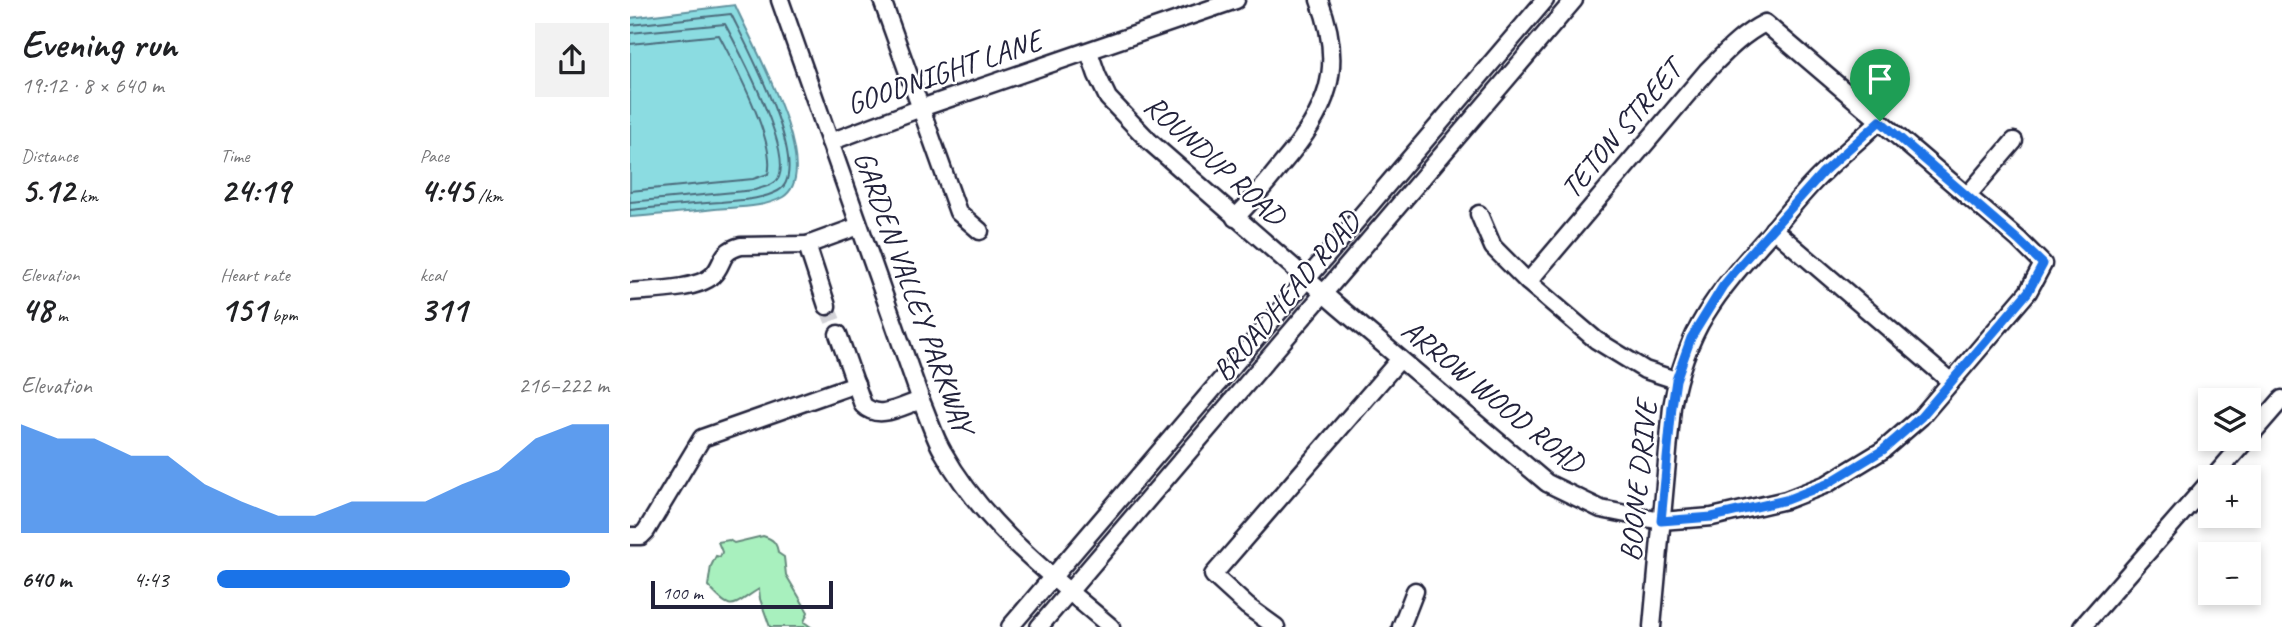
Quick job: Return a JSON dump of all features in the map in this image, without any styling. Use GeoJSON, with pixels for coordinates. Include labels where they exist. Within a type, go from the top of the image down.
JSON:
{"type":"FeatureCollection","features":[{"type":"Feature","properties":{"kind":"street","name":"GARDEN VALLEY PARKWAY"},"geometry":{"type":"LineString","coordinates":[[780,0],[920,400],[942,451],[986,514],[1053,578],[1111,627]]}},
{"type":"Feature","properties":{"kind":"street"},"geometry":{"type":"LineString","coordinates":[[882,0],[958,212],[981,231]]}},
{"type":"Feature","properties":{"kind":"street","name":"GOODNIGHT LANE"},"geometry":{"type":"LineString","coordinates":[[830,142],[920,108],[1236,0]]}},
{"type":"Feature","properties":{"kind":"street"},"geometry":{"type":"LineString","coordinates":[[1236,218],[1306,137],[1328,92],[1332,71],[1330,43],[1319,0]]}},
{"type":"Feature","properties":{"kind":"street","name":"BROADHEAD ROAD"},"geometry":{"type":"LineString","coordinates":[[1010,627],[1545,0]]}},
{"type":"Feature","properties":{"kind":"street","name":"BROADHEAD ROAD"},"geometry":{"type":"LineString","coordinates":[[1039,627],[1574,0]]}},
{"type":"Feature","properties":{"kind":"street","name":"TETON STREET"},"geometry":{"type":"LineString","coordinates":[[1528,282],[1707,72],[1734,44],[1765,23],[1880,121]]}},
{"type":"Feature","properties":{"kind":"street","name":"ROUNDUP ROAD"},"geometry":{"type":"LineString","coordinates":[[1089,52],[1108,98],[1122,115],[1324,294]]}},
{"type":"Feature","properties":{"kind":"street"},"geometry":{"type":"LineString","coordinates":[[1880,121],[1967,195],[2014,141]]}},
{"type":"Feature","properties":{"kind":"street","name":"BOONE DRIVE"},"geometry":{"type":"LineString","coordinates":[[1652,627],[1672,407],[1676,380],[1691,338],[1723,286],[1823,172],[1880,121]]}},
{"type":"Feature","properties":{"kind":"street","name":"ARROW WOOD ROAD"},"geometry":{"type":"LineString","coordinates":[[1324,294],[1547,483],[1601,509],[1661,521],[1712,517],[1786,500],[1817,489],[1883,450],[1921,417],[2028,292],[2043,264],[1967,195]]}},
{"type":"Feature","properties":{"kind":"street"},"geometry":{"type":"LineString","coordinates":[[1479,214],[1493,247],[1528,282],[1596,340],[1645,370],[1676,380]]}},
{"type":"Feature","properties":{"kind":"street"},"geometry":{"type":"LineString","coordinates":[[630,292],[702,282],[713,275],[723,256],[731,249],[741,246],[807,245],[859,226]]}},
{"type":"Feature","properties":{"kind":"street"},"geometry":{"type":"LineString","coordinates":[[1773,229],[1950,381]]}},
{"type":"Feature","properties":{"kind":"street"},"geometry":{"type":"LineString","coordinates":[[807,245],[828,306]]}},
{"type":"Feature","properties":{"kind":"street"},"geometry":{"type":"LineString","coordinates":[[838,334],[863,405],[870,412],[880,414],[920,400]]}},
{"type":"Feature","properties":{"kind":"street"},"geometry":{"type":"LineString","coordinates":[[1276,627],[1247,606],[1213,575],[1400,359]]}},
{"type":"Feature","properties":{"kind":"street"},"geometry":{"type":"LineString","coordinates":[[630,536],[641,536],[646,531],[702,438],[856,384]]}},
{"type":"Feature","properties":{"kind":"street"},"geometry":{"type":"LineString","coordinates":[[2261,423],[2282,399]]}},
{"type":"Feature","properties":{"kind":"street"},"geometry":{"type":"LineString","coordinates":[[2224,465],[2237,451]]}},
{"type":"Feature","properties":{"kind":"street"},"geometry":{"type":"LineString","coordinates":[[2082,627],[2198,495]]}},
{"type":"Feature","properties":{"kind":"street"},"geometry":{"type":"LineString","coordinates":[[1401,627],[1415,592]]}},
{"type":"Feature","properties":{"kind":"green space"},"geometry":{"type":"Polygon","coordinates":[[[763,536],[774,542],[778,553],[784,557],[786,575],[808,612],[804,622],[811,627],[770,627],[759,589],[737,603],[728,604],[708,586],[711,566],[716,556],[720,557],[722,552],[718,542],[729,540],[734,543],[763,536]]]}},
{"type":"Feature","properties":{"kind":"water"},"geometry":{"type":"Polygon","coordinates":[[[735,5],[768,73],[790,134],[796,161],[794,183],[783,197],[759,205],[630,217],[630,18],[735,5]]]}},
{"type":"Feature","properties":{"kind":"tunnel"},"geometry":{"type":"LineString","coordinates":[[827,306],[838,334]]}},
{"type":"Feature","properties":{"kind":"route"},"geometry":{"type":"LineString","coordinates":[[1880,121],[2043,264],[2028,292],[1921,417],[1883,450],[1827,484],[1786,500],[1712,517],[1661,521],[1676,380],[1691,338],[1723,286],[1742,263],[1823,172],[1880,121]]}}]}
